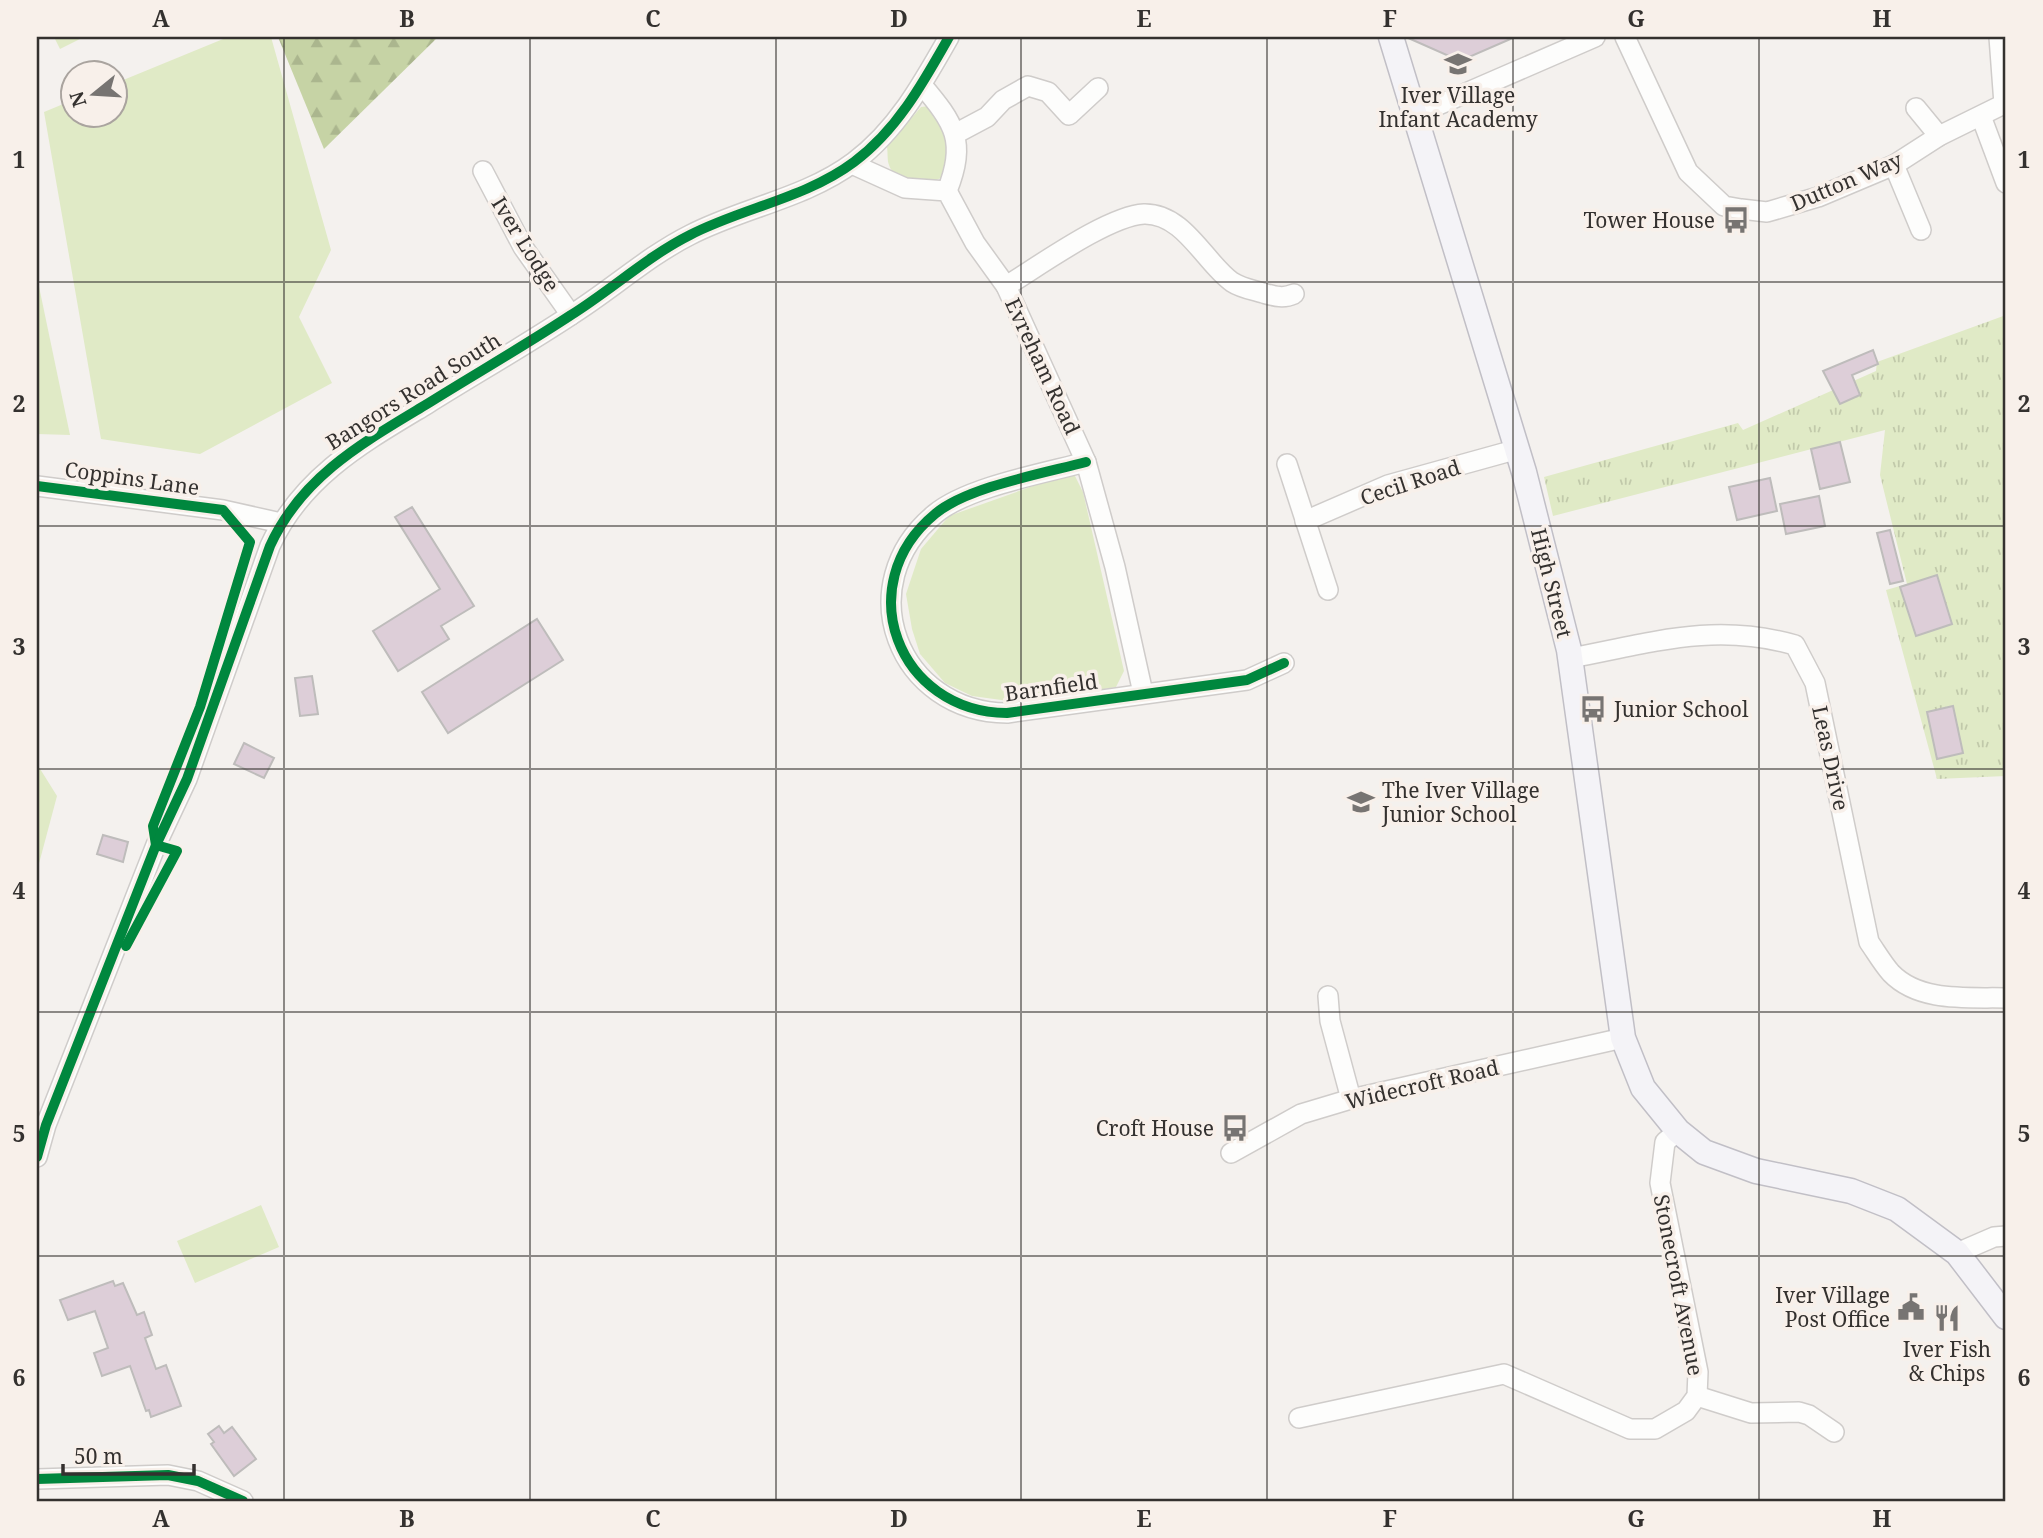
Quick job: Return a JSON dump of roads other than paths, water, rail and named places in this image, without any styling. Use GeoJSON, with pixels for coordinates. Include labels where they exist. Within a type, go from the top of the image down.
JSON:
{"type":"FeatureCollection","features":[{"type":"Feature","properties":{"kind":"main road","name":"High Street"},"geometry":{"type":"LineString","coordinates":[[1391,37],[1413,116],[1518,449],[1571,658],[1623,1038],[1643,1088],[1678,1131],[1704,1152],[1756,1171],[1851,1191],[1897,1209],[1957,1253],[2006,1317]]}},
{"type":"Feature","properties":{"kind":"street","name":"Bangors Road South"},"geometry":{"type":"LineString","coordinates":[[37,1157],[46,1125],[156,845],[187,779],[281,523],[308,487],[345,454],[571,315],[689,235],[785,198],[852,163],[888,132],[922,85],[949,37]]}},
{"type":"Feature","properties":{"kind":"street"},"geometry":{"type":"LineString","coordinates":[[1413,116],[1595,37]]}},
{"type":"Feature","properties":{"kind":"street","name":"Dutton Way"},"geometry":{"type":"LineString","coordinates":[[1625,37],[1688,172],[1724,206],[1767,212],[1818,197],[1894,165],[1939,136],[2005,104],[1999,37]]}},
{"type":"Feature","properties":{"kind":"street"},"geometry":{"type":"LineString","coordinates":[[852,163],[905,188],[947,191],[955,171],[958,144],[950,118],[922,85]]}},
{"type":"Feature","properties":{"kind":"street"},"geometry":{"type":"LineString","coordinates":[[955,134],[987,117],[1003,100],[1028,86],[1048,92],[1069,115],[1098,88]]}},
{"type":"Feature","properties":{"kind":"street"},"geometry":{"type":"LineString","coordinates":[[1916,108],[1939,136]]}},
{"type":"Feature","properties":{"kind":"street"},"geometry":{"type":"LineString","coordinates":[[1981,116],[2006,183]]}},
{"type":"Feature","properties":{"kind":"street"},"geometry":{"type":"LineString","coordinates":[[1894,165],[1921,230]]}},
{"type":"Feature","properties":{"kind":"street","name":"Iver Lodge"},"geometry":{"type":"LineString","coordinates":[[482,172],[523,247],[571,315]]}},
{"type":"Feature","properties":{"kind":"street","name":"Evreham Road"},"geometry":{"type":"LineString","coordinates":[[947,191],[975,243],[1006,286],[1086,462],[1115,567],[1143,693]]}},
{"type":"Feature","properties":{"kind":"street"},"geometry":{"type":"LineString","coordinates":[[1006,286],[1090,235],[1133,216],[1148,214],[1178,229],[1232,282],[1272,296],[1286,298],[1294,294]]}},
{"type":"Feature","properties":{"kind":"street","name":"Cecil Road"},"geometry":{"type":"LineString","coordinates":[[1305,522],[1388,485],[1518,449]]}},
{"type":"Feature","properties":{"kind":"street","name":"Barnfield"},"geometry":{"type":"LineString","coordinates":[[1086,462],[992,488],[957,501],[936,514],[904,553],[891,594],[891,617],[900,647],[926,685],[972,710],[1007,713],[1247,680],[1284,663]]}},
{"type":"Feature","properties":{"kind":"street"},"geometry":{"type":"LineString","coordinates":[[1287,464],[1328,590]]}},
{"type":"Feature","properties":{"kind":"street","name":"Coppins Lane"},"geometry":{"type":"LineString","coordinates":[[37,486],[223,510],[281,523]]}},
{"type":"Feature","properties":{"kind":"street","name":"Leas Drive"},"geometry":{"type":"LineString","coordinates":[[1571,658],[1709,632],[1762,635],[1796,645],[1815,683],[1869,942],[1892,974],[1913,989],[1935,995],[2006,998]]}},
{"type":"Feature","properties":{"kind":"street"},"geometry":{"type":"LineString","coordinates":[[1328,996],[1330,1021],[1350,1099]]}},
{"type":"Feature","properties":{"kind":"street","name":"Widecroft Road"},"geometry":{"type":"LineString","coordinates":[[1231,1153],[1301,1114],[1350,1099],[1623,1038]]}},
{"type":"Feature","properties":{"kind":"street","name":"Stonecroft Avenue"},"geometry":{"type":"LineString","coordinates":[[1299,1418],[1504,1374],[1630,1429],[1655,1429],[1686,1411],[1697,1396],[1698,1372],[1660,1183],[1665,1142],[1678,1131]]}},
{"type":"Feature","properties":{"kind":"street"},"geometry":{"type":"LineString","coordinates":[[1957,1253],[1994,1237],[2006,1236]]}},
{"type":"Feature","properties":{"kind":"street"},"geometry":{"type":"LineString","coordinates":[[1697,1396],[1751,1413],[1799,1412],[1809,1415],[1834,1432]]}},
{"type":"Feature","properties":{"kind":"street"},"geometry":{"type":"LineString","coordinates":[[37,1479],[168,1475],[198,1481],[243,1501]]}},
{"type":"Feature","properties":{"kind":"place","name":"Iver Village Infant Academy"},"geometry":{"type":"Point","coordinates":[1458,64]}},
{"type":"Feature","properties":{"kind":"place","name":"Tower House"},"geometry":{"type":"Point","coordinates":[1736,220]}},
{"type":"Feature","properties":{"kind":"place","name":"Junior School"},"geometry":{"type":"Point","coordinates":[1593,709]}},
{"type":"Feature","properties":{"kind":"place","name":"The Iver Village Junior School"},"geometry":{"type":"Point","coordinates":[1361,802]}},
{"type":"Feature","properties":{"kind":"place","name":"Croft House"},"geometry":{"type":"Point","coordinates":[1235,1128]}},
{"type":"Feature","properties":{"kind":"place","name":"Iver Village Post Office"},"geometry":{"type":"Point","coordinates":[1911,1307]}},
{"type":"Feature","properties":{"kind":"place","name":"Iver Fish & Chips"},"geometry":{"type":"Point","coordinates":[1947,1318]}}]}
